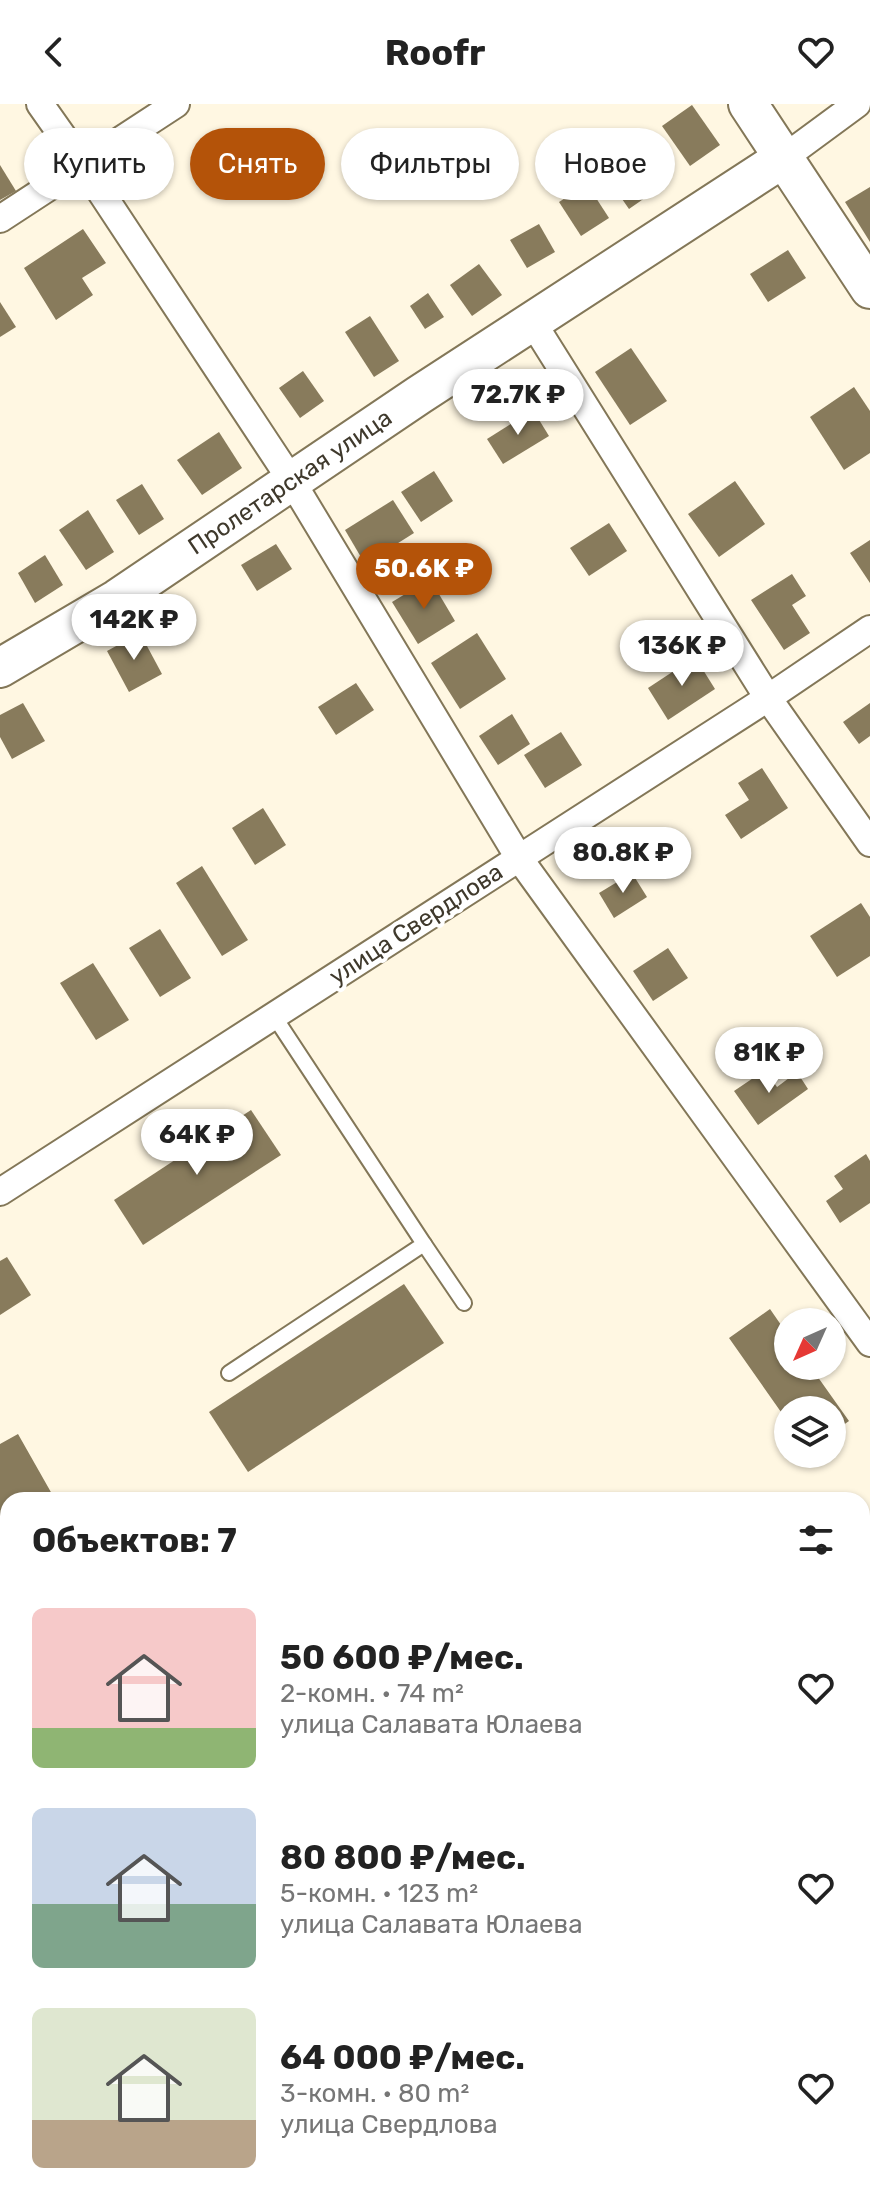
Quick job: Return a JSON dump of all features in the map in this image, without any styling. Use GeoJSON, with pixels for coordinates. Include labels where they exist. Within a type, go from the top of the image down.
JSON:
{"type":"FeatureCollection","features":[{"type":"Feature","properties":{"kind":"street"},"geometry":{"type":"LineString","coordinates":[[40,104],[57,128]]}},
{"type":"Feature","properties":{"kind":"street"},"geometry":{"type":"LineString","coordinates":[[139,128],[176,104]]}},
{"type":"Feature","properties":{"kind":"street"},"geometry":{"type":"LineString","coordinates":[[748,104],[870,289]]}},
{"type":"Feature","properties":{"kind":"street","name":"Пролетарская улица"},"geometry":{"type":"LineString","coordinates":[[0,668],[117,599],[291,480],[785,157],[857,104]]}},
{"type":"Feature","properties":{"kind":"street"},"geometry":{"type":"LineString","coordinates":[[0,219],[29,200]]}},
{"type":"Feature","properties":{"kind":"street"},"geometry":{"type":"LineString","coordinates":[[106,200],[291,480],[519,858],[870,1343]]}},
{"type":"Feature","properties":{"kind":"street"},"geometry":{"type":"LineString","coordinates":[[533,323],[768,698],[870,843]]}},
{"type":"Feature","properties":{"kind":"street","name":"улица Свердлова"},"geometry":{"type":"LineString","coordinates":[[0,1192],[768,698],[870,629]]}},
{"type":"Feature","properties":{"kind":"lane"},"geometry":{"type":"LineString","coordinates":[[274,1016],[464,1303]]}},
{"type":"Feature","properties":{"kind":"lane"},"geometry":{"type":"LineString","coordinates":[[229,1373],[424,1244]]}},
{"type":"Feature","properties":{"kind":"building"},"geometry":{"type":"Polygon","coordinates":[[[692,105],[720,145],[690,166],[675,145],[675,128],[662,126],[692,105]]]}},
{"type":"Feature","properties":{"kind":"building"},"geometry":{"type":"Polygon","coordinates":[[[0,165],[16,191],[0,200],[0,165]]]}},
{"type":"Feature","properties":{"kind":"building"},"geometry":{"type":"Polygon","coordinates":[[[870,187],[870,242],[845,202],[870,187]]]}},
{"type":"Feature","properties":{"kind":"building"},"geometry":{"type":"Polygon","coordinates":[[[597,200],[609,218],[581,236],[559,202],[597,200]]]}},
{"type":"Feature","properties":{"kind":"building"},"geometry":{"type":"Polygon","coordinates":[[[623,200],[642,200],[629,209],[623,200]]]}},
{"type":"Feature","properties":{"kind":"building"},"geometry":{"type":"Polygon","coordinates":[[[539,224],[555,252],[527,268],[510,240],[539,224]]]}},
{"type":"Feature","properties":{"kind":"building"},"geometry":{"type":"Polygon","coordinates":[[[83,229],[106,263],[82,278],[93,295],[56,320],[24,268],[83,229]]]}},
{"type":"Feature","properties":{"kind":"building"},"geometry":{"type":"Polygon","coordinates":[[[788,250],[806,278],[768,302],[750,274],[788,250]]]}},
{"type":"Feature","properties":{"kind":"building"},"geometry":{"type":"Polygon","coordinates":[[[479,264],[502,295],[472,316],[450,285],[479,264]]]}},
{"type":"Feature","properties":{"kind":"building"},"geometry":{"type":"Polygon","coordinates":[[[428,293],[444,317],[425,329],[410,306],[428,293]]]}},
{"type":"Feature","properties":{"kind":"building"},"geometry":{"type":"Polygon","coordinates":[[[0,302],[16,327],[0,337],[0,302]]]}},
{"type":"Feature","properties":{"kind":"building"},"geometry":{"type":"Polygon","coordinates":[[[370,316],[399,361],[374,377],[345,332],[370,316]]]}},
{"type":"Feature","properties":{"kind":"building"},"geometry":{"type":"Polygon","coordinates":[[[631,348],[667,401],[630,425],[595,372],[631,348]]]}},
{"type":"Feature","properties":{"kind":"building"},"geometry":{"type":"Polygon","coordinates":[[[303,371],[324,401],[300,418],[279,388],[303,371]]]}},
{"type":"Feature","properties":{"kind":"building"},"geometry":{"type":"Polygon","coordinates":[[[854,387],[870,411],[870,453],[844,470],[810,417],[854,387]]]}},
{"type":"Feature","properties":{"kind":"building"},"geometry":{"type":"Polygon","coordinates":[[[533,410],[549,436],[503,464],[487,439],[533,410]]]}},
{"type":"Feature","properties":{"kind":"building"},"geometry":{"type":"Polygon","coordinates":[[[219,432],[242,468],[202,495],[177,460],[219,432]]]}},
{"type":"Feature","properties":{"kind":"building"},"geometry":{"type":"Polygon","coordinates":[[[434,471],[453,501],[421,522],[401,492],[434,471]]]}},
{"type":"Feature","properties":{"kind":"building"},"geometry":{"type":"Polygon","coordinates":[[[735,481],[765,524],[719,557],[688,514],[735,481]]]}},
{"type":"Feature","properties":{"kind":"building"},"geometry":{"type":"Polygon","coordinates":[[[142,484],[164,519],[139,535],[116,500],[142,484]]]}},
{"type":"Feature","properties":{"kind":"building"},"geometry":{"type":"Polygon","coordinates":[[[393,500],[414,533],[365,564],[345,530],[393,500]]]}},
{"type":"Feature","properties":{"kind":"building"},"geometry":{"type":"Polygon","coordinates":[[[88,510],[114,552],[86,570],[59,530],[88,510]]]}},
{"type":"Feature","properties":{"kind":"building"},"geometry":{"type":"Polygon","coordinates":[[[609,523],[627,551],[589,576],[570,548],[609,523]]]}},
{"type":"Feature","properties":{"kind":"building"},"geometry":{"type":"Polygon","coordinates":[[[870,540],[870,583],[850,553],[870,540]]]}},
{"type":"Feature","properties":{"kind":"building"},"geometry":{"type":"Polygon","coordinates":[[[276,544],[292,569],[257,591],[241,565],[276,544]]]}},
{"type":"Feature","properties":{"kind":"building"},"geometry":{"type":"Polygon","coordinates":[[[45,555],[63,585],[35,603],[18,573],[45,555]]]}},
{"type":"Feature","properties":{"kind":"building"},"geometry":{"type":"Polygon","coordinates":[[[792,574],[806,596],[792,605],[810,633],[784,650],[751,600],[792,574]]]}},
{"type":"Feature","properties":{"kind":"building"},"geometry":{"type":"Polygon","coordinates":[[[430,579],[455,621],[418,644],[392,602],[430,579]]]}},
{"type":"Feature","properties":{"kind":"building"},"geometry":{"type":"Polygon","coordinates":[[[140,633],[162,674],[129,692],[107,651],[140,633]]]}},
{"type":"Feature","properties":{"kind":"building"},"geometry":{"type":"Polygon","coordinates":[[[477,633],[506,679],[460,709],[431,663],[477,633]]]}},
{"type":"Feature","properties":{"kind":"building"},"geometry":{"type":"Polygon","coordinates":[[[695,657],[715,689],[668,720],[648,688],[695,657]]]}},
{"type":"Feature","properties":{"kind":"building"},"geometry":{"type":"Polygon","coordinates":[[[356,683],[374,710],[336,735],[318,707],[356,683]]]}},
{"type":"Feature","properties":{"kind":"building"},"geometry":{"type":"Polygon","coordinates":[[[23,703],[45,741],[12,759],[0,737],[0,715],[23,703]]]}},
{"type":"Feature","properties":{"kind":"building"},"geometry":{"type":"Polygon","coordinates":[[[870,703],[870,736],[859,744],[843,722],[870,703]]]}},
{"type":"Feature","properties":{"kind":"building"},"geometry":{"type":"Polygon","coordinates":[[[512,714],[530,744],[498,765],[479,736],[512,714]]]}},
{"type":"Feature","properties":{"kind":"building"},"geometry":{"type":"Polygon","coordinates":[[[561,732],[582,765],[545,788],[524,755],[561,732]]]}},
{"type":"Feature","properties":{"kind":"building"},"geometry":{"type":"Polygon","coordinates":[[[762,768],[788,808],[741,839],[725,815],[749,800],[738,783],[762,768]]]}},
{"type":"Feature","properties":{"kind":"building"},"geometry":{"type":"Polygon","coordinates":[[[263,808],[286,845],[255,865],[232,828],[263,808]]]}},
{"type":"Feature","properties":{"kind":"building"},"geometry":{"type":"Polygon","coordinates":[[[202,866],[248,940],[222,956],[176,883],[202,866]]]}},
{"type":"Feature","properties":{"kind":"building"},"geometry":{"type":"Polygon","coordinates":[[[632,873],[647,897],[614,918],[599,893],[632,873]]]}},
{"type":"Feature","properties":{"kind":"building"},"geometry":{"type":"Polygon","coordinates":[[[861,903],[870,917],[870,956],[837,977],[810,936],[861,903]]]}},
{"type":"Feature","properties":{"kind":"building"},"geometry":{"type":"Polygon","coordinates":[[[160,929],[191,978],[160,997],[129,948],[160,929]]]}},
{"type":"Feature","properties":{"kind":"building"},"geometry":{"type":"Polygon","coordinates":[[[668,948],[688,978],[653,1001],[633,971],[668,948]]]}},
{"type":"Feature","properties":{"kind":"building"},"geometry":{"type":"Polygon","coordinates":[[[93,963],[129,1020],[96,1040],[60,983],[93,963]]]}},
{"type":"Feature","properties":{"kind":"building"},"geometry":{"type":"Polygon","coordinates":[[[765,1070],[777,1087],[797,1072],[808,1089],[758,1125],[734,1091],[765,1070]]]}},
{"type":"Feature","properties":{"kind":"building"},"geometry":{"type":"Polygon","coordinates":[[[251,1110],[281,1155],[143,1245],[114,1200],[251,1110]]]}},
{"type":"Feature","properties":{"kind":"building"},"geometry":{"type":"Polygon","coordinates":[[[866,1154],[870,1161],[870,1203],[840,1223],[826,1201],[843,1189],[834,1176],[866,1154]]]}},
{"type":"Feature","properties":{"kind":"building"},"geometry":{"type":"Polygon","coordinates":[[[7,1257],[31,1295],[0,1315],[0,1261],[7,1257]]]}},
{"type":"Feature","properties":{"kind":"building"},"geometry":{"type":"Polygon","coordinates":[[[404,1284],[444,1343],[248,1472],[209,1412],[404,1284]]]}},
{"type":"Feature","properties":{"kind":"building"},"geometry":{"type":"Polygon","coordinates":[[[770,1309],[774,1315],[774,1380],[820,1380],[831,1396],[774,1396],[774,1402],[729,1338],[770,1309]]]}},
{"type":"Feature","properties":{"kind":"building"},"geometry":{"type":"Polygon","coordinates":[[[18,1434],[51,1492],[0,1492],[0,1444],[18,1434]]]}}]}
